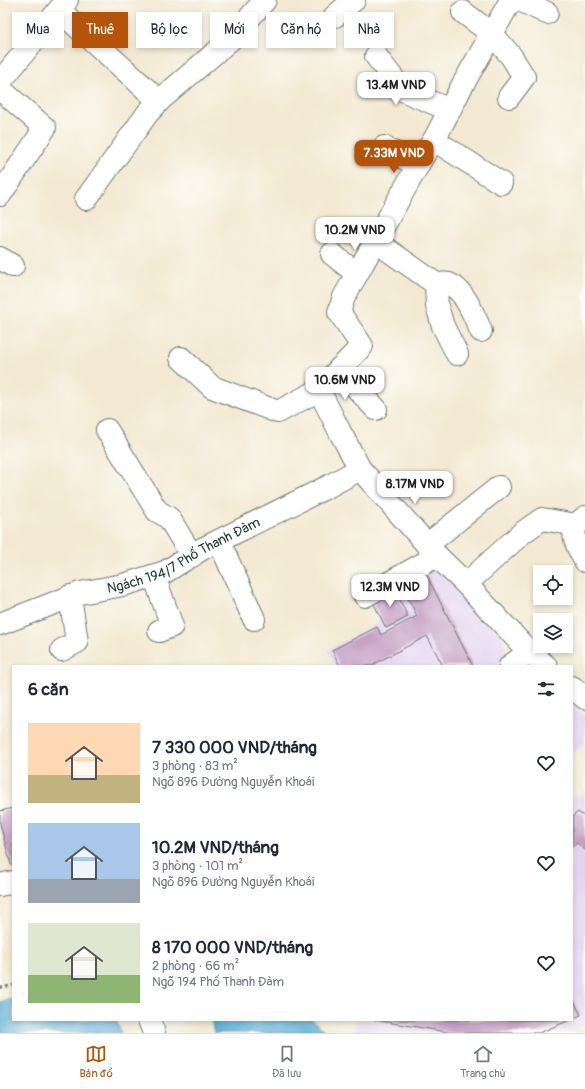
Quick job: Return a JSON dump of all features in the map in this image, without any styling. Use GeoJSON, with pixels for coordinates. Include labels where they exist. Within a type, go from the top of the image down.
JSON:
{"type":"FeatureCollection","features":[{"type":"Feature","properties":{"kind":"street"},"geometry":{"type":"LineString","coordinates":[[86,199],[147,114],[159,101],[230,40],[265,0]]}},
{"type":"Feature","properties":{"kind":"street"},"geometry":{"type":"LineString","coordinates":[[336,15],[354,0]]}},
{"type":"Feature","properties":{"kind":"street"},"geometry":{"type":"LineString","coordinates":[[181,358],[212,388],[278,412],[319,390],[362,346],[339,312],[344,297],[434,140],[511,0]]}},
{"type":"Feature","properties":{"kind":"street"},"geometry":{"type":"LineString","coordinates":[[520,0],[547,13]]}},
{"type":"Feature","properties":{"kind":"street"},"geometry":{"type":"LineString","coordinates":[[0,82],[63,5],[159,101]]}},
{"type":"Feature","properties":{"kind":"street"},"geometry":{"type":"LineString","coordinates":[[463,12],[492,34],[511,56],[524,77],[509,97]]}},
{"type":"Feature","properties":{"kind":"street"},"geometry":{"type":"LineString","coordinates":[[376,56],[402,90],[450,110]]}},
{"type":"Feature","properties":{"kind":"street"},"geometry":{"type":"LineString","coordinates":[[0,89],[45,128],[0,195]]}},
{"type":"Feature","properties":{"kind":"street"},"geometry":{"type":"LineString","coordinates":[[434,140],[502,182]]}},
{"type":"Feature","properties":{"kind":"street"},"geometry":{"type":"LineString","coordinates":[[384,147],[418,166]]}},
{"type":"Feature","properties":{"kind":"street"},"geometry":{"type":"LineString","coordinates":[[375,241],[436,284],[448,284],[458,290],[463,296],[481,331]]}},
{"type":"Feature","properties":{"kind":"street"},"geometry":{"type":"LineString","coordinates":[[332,254],[357,274]]}},
{"type":"Feature","properties":{"kind":"street"},"geometry":{"type":"LineString","coordinates":[[436,284],[437,306],[439,313],[443,326],[457,354]]}},
{"type":"Feature","properties":{"kind":"street"},"geometry":{"type":"LineString","coordinates":[[339,370],[376,410]]}},
{"type":"Feature","properties":{"kind":"street"},"geometry":{"type":"LineString","coordinates":[[319,390],[360,469],[419,534],[432,551],[466,584],[529,652],[545,665]]}},
{"type":"Feature","properties":{"kind":"street"},"geometry":{"type":"LineString","coordinates":[[106,430],[157,511],[169,518],[192,556]]}},
{"type":"Feature","properties":{"kind":"street","name":"Ngách 194/7 Phố Thanh Đàm"},"geometry":{"type":"LineString","coordinates":[[0,624],[70,596],[123,585],[165,572],[219,541],[360,469]]}},
{"type":"Feature","properties":{"kind":"street"},"geometry":{"type":"LineString","coordinates":[[365,596],[432,551],[499,487]]}},
{"type":"Feature","properties":{"kind":"street"},"geometry":{"type":"LineString","coordinates":[[466,584],[522,533],[542,519],[581,521],[575,532],[576,546],[585,561]]}},
{"type":"Feature","properties":{"kind":"street"},"geometry":{"type":"LineString","coordinates":[[219,541],[254,620]]}},
{"type":"Feature","properties":{"kind":"street"},"geometry":{"type":"LineString","coordinates":[[154,576],[172,626],[159,631]]}},
{"type":"Feature","properties":{"kind":"street"},"geometry":{"type":"LineString","coordinates":[[62,650],[76,642],[70,596]]}},
{"type":"Feature","properties":{"kind":"street"},"geometry":{"type":"LineString","coordinates":[[511,665],[529,652]]}},
{"type":"Feature","properties":{"kind":"street"},"geometry":{"type":"LineString","coordinates":[[573,688],[585,698]]}},
{"type":"Feature","properties":{"kind":"street"},"geometry":{"type":"LineString","coordinates":[[0,884],[12,882]]}},
{"type":"Feature","properties":{"kind":"street"},"geometry":{"type":"LineString","coordinates":[[149,1021],[154,1033]]}},
{"type":"Feature","properties":{"kind":"path"},"geometry":{"type":"LineString","coordinates":[[0,988],[12,985]]}},
{"type":"Feature","properties":{"kind":"shaded area"},"geometry":{"type":"Polygon","coordinates":[[[436,559],[502,637],[505,654],[503,660],[496,665],[334,665],[327,650],[380,622],[368,599],[436,559]]]}},
{"type":"Feature","properties":{"kind":"shaded area"},"geometry":{"type":"Polygon","coordinates":[[[573,707],[585,717],[585,742],[573,755],[573,707]]]}},
{"type":"Feature","properties":{"kind":"shaded area"},"geometry":{"type":"Polygon","coordinates":[[[585,795],[585,1024],[564,1033],[354,1033],[356,1021],[573,1021],[573,796],[585,795]]]}},
{"type":"Feature","properties":{"kind":"water"},"geometry":{"type":"Polygon","coordinates":[[[12,998],[12,1021],[116,1021],[121,1033],[0,1033],[0,1002],[12,998]]]}},
{"type":"Feature","properties":{"kind":"water"},"geometry":{"type":"Polygon","coordinates":[[[211,1021],[314,1021],[327,1033],[214,1033],[211,1021]]]}},
{"type":"Feature","properties":{"kind":"building"},"geometry":{"type":"Polygon","coordinates":[[[426,574],[472,665],[442,665],[427,636],[374,665],[340,665],[332,650],[377,627],[381,635],[417,616],[402,586],[426,574]]]}},
{"type":"Feature","properties":{"kind":"building"},"geometry":{"type":"Polygon","coordinates":[[[394,588],[408,617],[386,628],[372,600],[394,588]]]}},
{"type":"Feature","properties":{"kind":"building"},"geometry":{"type":"Polygon","coordinates":[[[12,808],[12,865],[0,824],[0,811],[12,808]]]}},
{"type":"Feature","properties":{"kind":"building"},"geometry":{"type":"Polygon","coordinates":[[[578,812],[585,817],[585,850],[577,843],[573,846],[573,816],[578,812]]]}},
{"type":"Feature","properties":{"kind":"building"},"geometry":{"type":"Polygon","coordinates":[[[573,1000],[581,1015],[573,1019],[573,1000]]]}},
{"type":"Feature","properties":{"kind":"building"},"geometry":{"type":"Polygon","coordinates":[[[381,1021],[568,1021],[539,1033],[453,1033],[381,1021]]]}}]}
